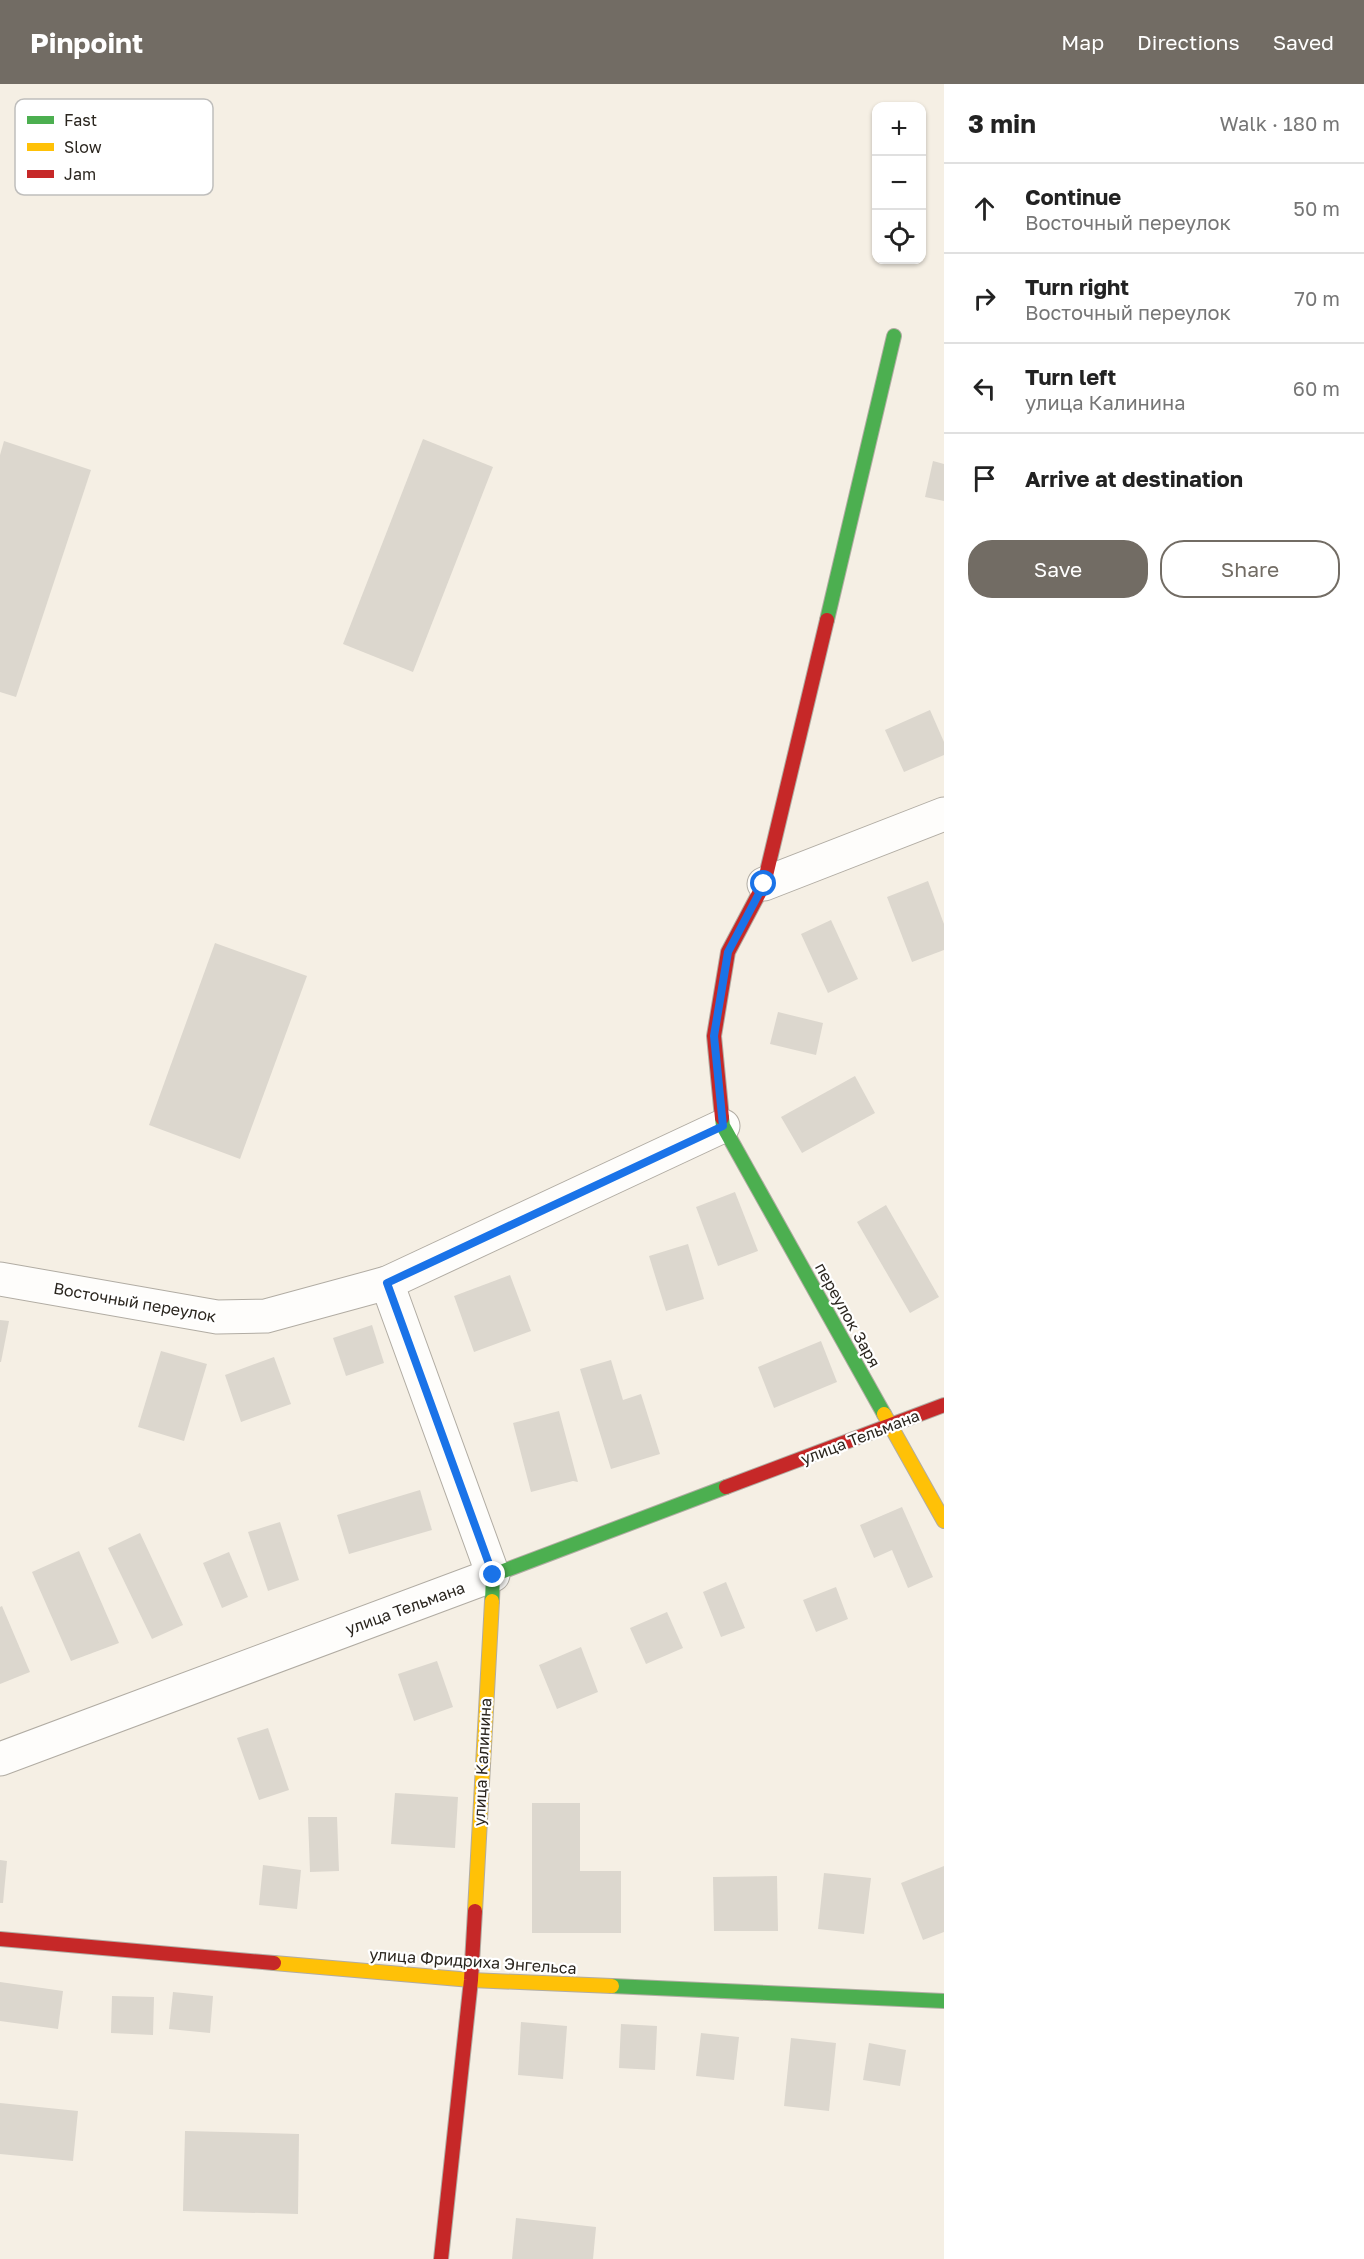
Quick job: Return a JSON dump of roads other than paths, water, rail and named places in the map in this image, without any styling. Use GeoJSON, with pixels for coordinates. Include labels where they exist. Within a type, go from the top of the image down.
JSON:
{"type":"FeatureCollection","features":[{"type":"Feature","properties":{"kind":"street"},"geometry":{"type":"LineString","coordinates":[[723,1126],[714,1036],[728,952],[764,884],[894,336]]}},
{"type":"Feature","properties":{"kind":"street"},"geometry":{"type":"LineString","coordinates":[[764,884],[944,814]]}},
{"type":"Feature","properties":{"kind":"street","name":"Восточный переулок"},"geometry":{"type":"LineString","coordinates":[[0,1279],[217,1317],[266,1316],[387,1283],[723,1126]]}},
{"type":"Feature","properties":{"kind":"street","name":"переулок Заря"},"geometry":{"type":"LineString","coordinates":[[723,1126],[944,1521]]}},
{"type":"Feature","properties":{"kind":"street","name":"улица Калинина"},"geometry":{"type":"LineString","coordinates":[[387,1283],[493,1575],[471,1980],[441,2259]]}},
{"type":"Feature","properties":{"kind":"street","name":"улица Тельмана"},"geometry":{"type":"LineString","coordinates":[[0,1759],[944,1406]]}},
{"type":"Feature","properties":{"kind":"street","name":"улица Фридриха Энгельса"},"geometry":{"type":"LineString","coordinates":[[0,1938],[471,1980],[944,2001]]}}]}
